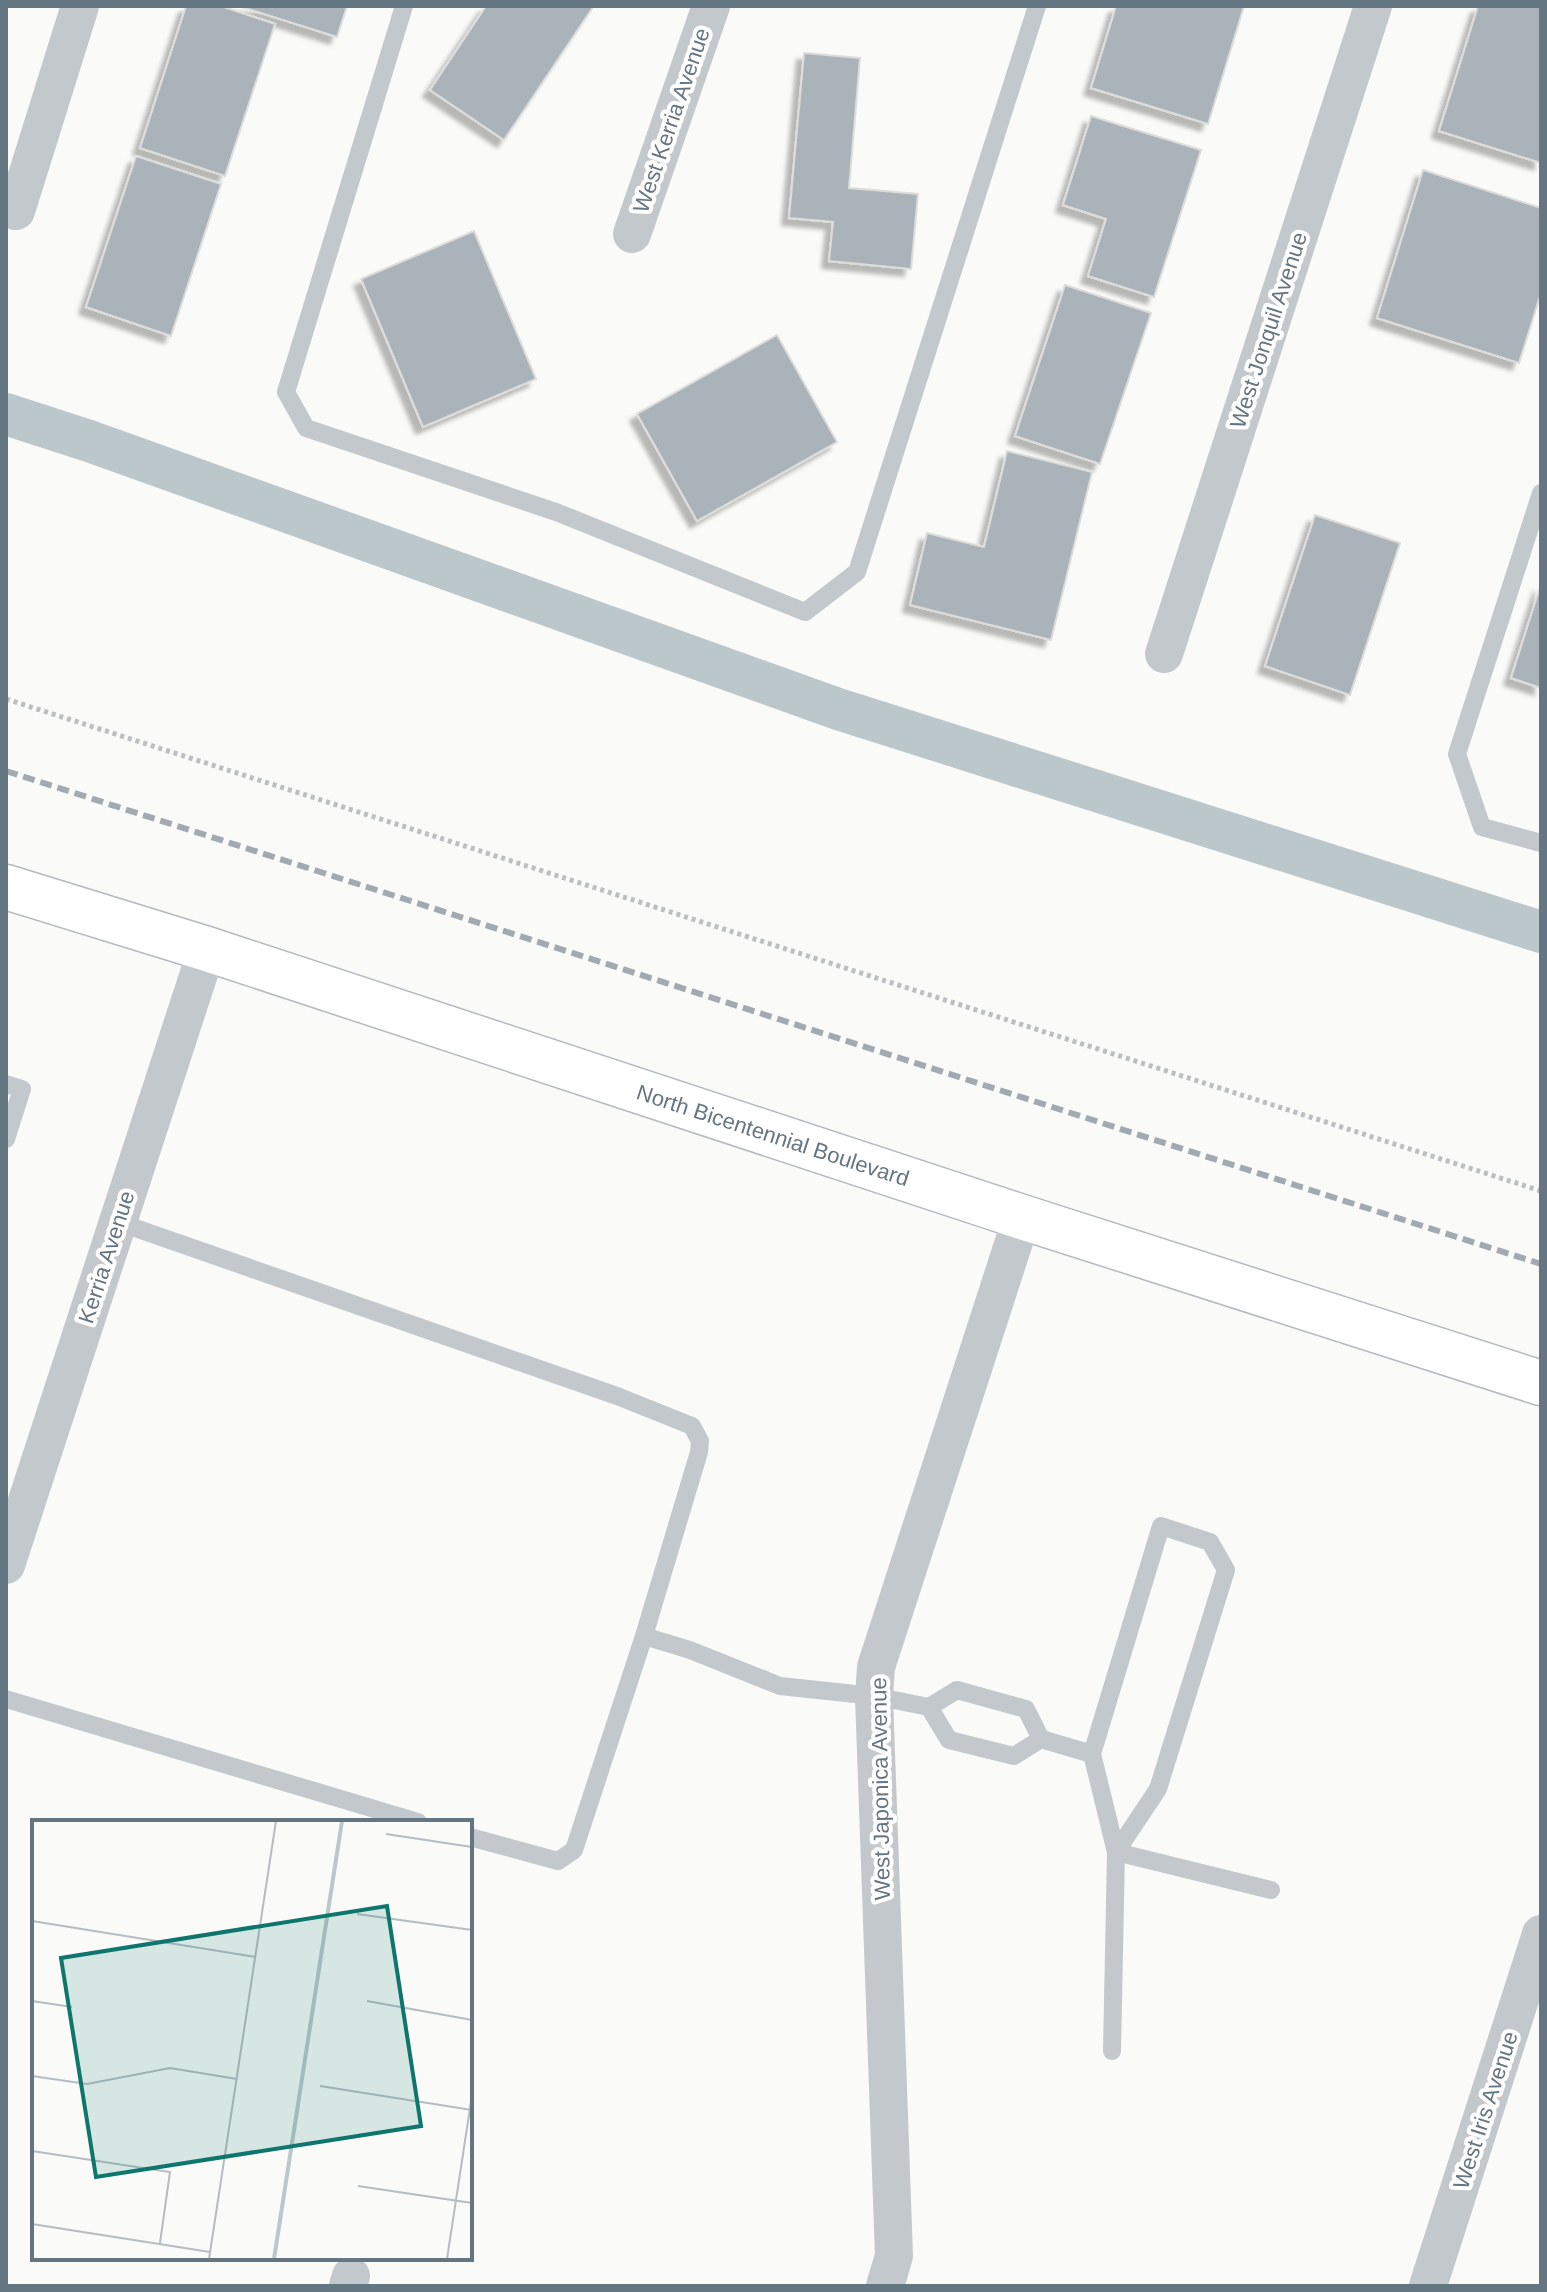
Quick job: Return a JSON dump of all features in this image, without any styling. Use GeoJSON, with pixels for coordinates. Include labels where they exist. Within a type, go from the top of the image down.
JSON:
{"type":"FeatureCollection","features":[{"type":"Feature","properties":{"kind":"main road","name":"North Bicentennial Boulevard"},"geometry":{"type":"LineString","coordinates":[[6,887],[207,949],[1022,1217],[1541,1383]]}},
{"type":"Feature","properties":{"kind":"street"},"geometry":{"type":"LineString","coordinates":[[16,211],[80,6]]}},
{"type":"Feature","properties":{"kind":"street","name":"West Kerria Avenue"},"geometry":{"type":"LineString","coordinates":[[632,234],[711,6]]}},
{"type":"Feature","properties":{"kind":"street","name":"West Jonquil Avenue"},"geometry":{"type":"LineString","coordinates":[[1164,654],[1373,6]]}},
{"type":"Feature","properties":{"kind":"street","name":"Kerria Avenue"},"geometry":{"type":"LineString","coordinates":[[6,1565],[16,1502],[118,1222],[207,949]]}},
{"type":"Feature","properties":{"kind":"street","name":"West Japonica Avenue"},"geometry":{"type":"LineString","coordinates":[[885,2286],[894,2256],[874,1696],[876,1667],[1022,1217]]}},
{"type":"Feature","properties":{"kind":"street","name":"West Iris Avenue"},"geometry":{"type":"LineString","coordinates":[[1428,2286],[1541,1934]]}},
{"type":"Feature","properties":{"kind":"lane"},"geometry":{"type":"LineString","coordinates":[[404,6],[286,392],[306,428],[556,512],[805,612],[857,572],[1037,6]]}},
{"type":"Feature","properties":{"kind":"lane"},"geometry":{"type":"LineString","coordinates":[[1541,493],[1457,754],[1482,827],[1541,843]]}},
{"type":"Feature","properties":{"kind":"lane"},"geometry":{"type":"LineString","coordinates":[[6,1084],[22,1089],[6,1139]]}},
{"type":"Feature","properties":{"kind":"lane"},"geometry":{"type":"LineString","coordinates":[[118,1222],[617,1396],[692,1426],[700,1441],[699,1452],[644,1636],[574,1850],[558,1861],[472,1838]]}},
{"type":"Feature","properties":{"kind":"lane"},"geometry":{"type":"LineString","coordinates":[[1112,2051],[1116,1852],[1092,1754],[1161,1526],[1210,1542],[1226,1570],[1158,1789],[1116,1852]]}},
{"type":"Feature","properties":{"kind":"lane"},"geometry":{"type":"LineString","coordinates":[[644,1636],[690,1650],[780,1686],[874,1696],[929,1707],[957,1690],[1026,1709],[1041,1739],[1092,1754]]}},
{"type":"Feature","properties":{"kind":"lane"},"geometry":{"type":"LineString","coordinates":[[6,1699],[411,1820]]}},
{"type":"Feature","properties":{"kind":"lane"},"geometry":{"type":"LineString","coordinates":[[929,1707],[949,1740],[1014,1756],[1041,1739]]}},
{"type":"Feature","properties":{"kind":"lane"},"geometry":{"type":"LineString","coordinates":[[1116,1852],[1271,1890]]}},
{"type":"Feature","properties":{"kind":"path"},"geometry":{"type":"LineString","coordinates":[[6,699],[1541,1191]]}},
{"type":"Feature","properties":{"kind":"building"},"geometry":{"type":"Polygon","coordinates":[[[186,6],[221,6],[275,24],[225,176],[140,148],[186,6]]]}},
{"type":"Feature","properties":{"kind":"building"},"geometry":{"type":"Polygon","coordinates":[[[239,6],[347,6],[337,37],[239,6]]]}},
{"type":"Feature","properties":{"kind":"building"},"geometry":{"type":"Polygon","coordinates":[[[486,6],[593,7],[504,140],[430,90],[486,6]]]}},
{"type":"Feature","properties":{"kind":"building"},"geometry":{"type":"Polygon","coordinates":[[[1116,6],[1244,6],[1208,124],[1091,88],[1116,6]]]}},
{"type":"Feature","properties":{"kind":"building"},"geometry":{"type":"Polygon","coordinates":[[[1478,6],[1541,6],[1541,163],[1439,131],[1478,6]]]}},
{"type":"Feature","properties":{"kind":"building"},"geometry":{"type":"Polygon","coordinates":[[[804,53],[860,58],[849,188],[918,194],[911,269],[829,261],[833,222],[789,218],[804,53]]]}},
{"type":"Feature","properties":{"kind":"building"},"geometry":{"type":"Polygon","coordinates":[[[1091,116],[1201,150],[1154,297],[1088,276],[1106,219],[1063,205],[1091,116]]]}},
{"type":"Feature","properties":{"kind":"building"},"geometry":{"type":"Polygon","coordinates":[[[136,156],[221,184],[171,336],[86,307],[136,156]]]}},
{"type":"Feature","properties":{"kind":"building"},"geometry":{"type":"Polygon","coordinates":[[[1423,170],[1541,208],[1541,293],[1519,363],[1377,318],[1423,170]]]}},
{"type":"Feature","properties":{"kind":"building"},"geometry":{"type":"Polygon","coordinates":[[[474,231],[536,379],[423,427],[361,279],[474,231]]]}},
{"type":"Feature","properties":{"kind":"building"},"geometry":{"type":"Polygon","coordinates":[[[1065,285],[1151,313],[1100,464],[1015,436],[1065,285]]]}},
{"type":"Feature","properties":{"kind":"building"},"geometry":{"type":"Polygon","coordinates":[[[777,335],[837,442],[697,521],[637,414],[777,335]]]}},
{"type":"Feature","properties":{"kind":"building"},"geometry":{"type":"Polygon","coordinates":[[[1007,451],[1092,472],[1051,640],[910,605],[927,533],[984,547],[1007,451]]]}},
{"type":"Feature","properties":{"kind":"building"},"geometry":{"type":"Polygon","coordinates":[[[1315,515],[1400,543],[1350,695],[1265,666],[1315,515]]]}},
{"type":"Feature","properties":{"kind":"building"},"geometry":{"type":"Polygon","coordinates":[[[1541,584],[1541,688],[1511,678],[1541,584]]]}},
{"type":"Feature","properties":{"kind":"waterway"},"geometry":{"type":"LineString","coordinates":[[6,414],[838,709],[1541,932]]}},
{"type":"Feature","properties":{"kind":"railway"},"geometry":{"type":"LineString","coordinates":[[6,771],[1541,1264]]}}]}
